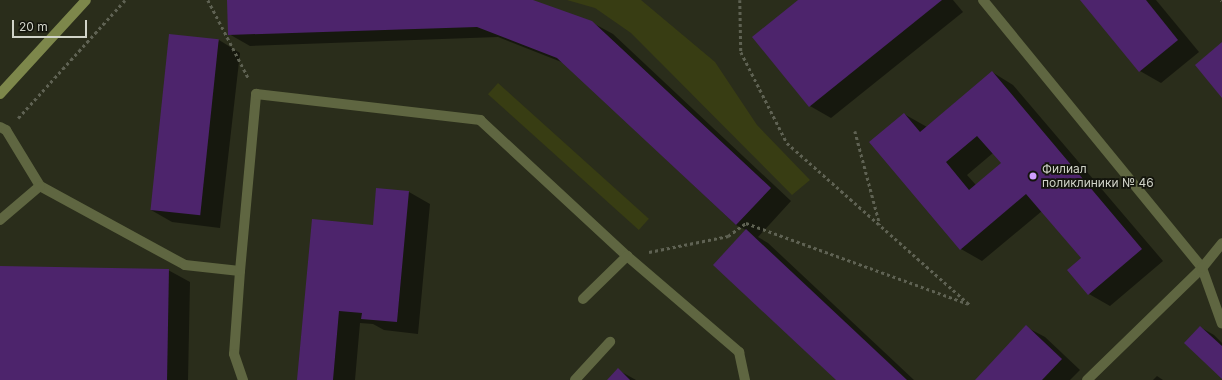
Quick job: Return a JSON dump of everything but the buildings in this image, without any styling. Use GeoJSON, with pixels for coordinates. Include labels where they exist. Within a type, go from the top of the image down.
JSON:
{"type":"FeatureCollection","features":[{"type":"Feature","properties":{"kind":"street"},"geometry":{"type":"LineString","coordinates":[[0,94],[86,0]]}},
{"type":"Feature","properties":{"kind":"lane"},"geometry":{"type":"LineString","coordinates":[[983,0],[1202,268],[1222,324]]}},
{"type":"Feature","properties":{"kind":"lane"},"geometry":{"type":"LineString","coordinates":[[242,380],[234,354],[256,94],[480,120],[627,256],[738,352],[745,380]]}},
{"type":"Feature","properties":{"kind":"lane"},"geometry":{"type":"LineString","coordinates":[[3,128],[40,186],[185,265],[240,271]]}},
{"type":"Feature","properties":{"kind":"lane"},"geometry":{"type":"LineString","coordinates":[[0,220],[40,186]]}},
{"type":"Feature","properties":{"kind":"lane"},"geometry":{"type":"LineString","coordinates":[[1087,380],[1202,268],[1222,243]]}},
{"type":"Feature","properties":{"kind":"lane"},"geometry":{"type":"LineString","coordinates":[[582,299],[627,256]]}},
{"type":"Feature","properties":{"kind":"lane"},"geometry":{"type":"LineString","coordinates":[[575,380],[610,342]]}},
{"type":"Feature","properties":{"kind":"path"},"geometry":{"type":"LineString","coordinates":[[3,128],[125,0]]}},
{"type":"Feature","properties":{"kind":"path"},"geometry":{"type":"LineString","coordinates":[[208,0],[256,94]]}},
{"type":"Feature","properties":{"kind":"path"},"geometry":{"type":"LineString","coordinates":[[627,256],[728,236],[746,223],[970,305],[787,143],[741,52],[740,0]]}},
{"type":"Feature","properties":{"kind":"path"},"geometry":{"type":"LineString","coordinates":[[855,131],[880,226]]}},
{"type":"Feature","properties":{"kind":"green space"},"geometry":{"type":"Polygon","coordinates":[[[567,0],[641,0],[715,62],[757,125],[810,180],[792,195],[631,33],[595,8],[567,0]]]}},
{"type":"Feature","properties":{"kind":"green space"},"geometry":{"type":"Polygon","coordinates":[[[498,83],[649,219],[639,230],[488,94],[498,83]]]}},
{"type":"Feature","properties":{"kind":"place","name":"Филиал поликлиники № 46"},"geometry":{"type":"Point","coordinates":[1033,176]}}]}
